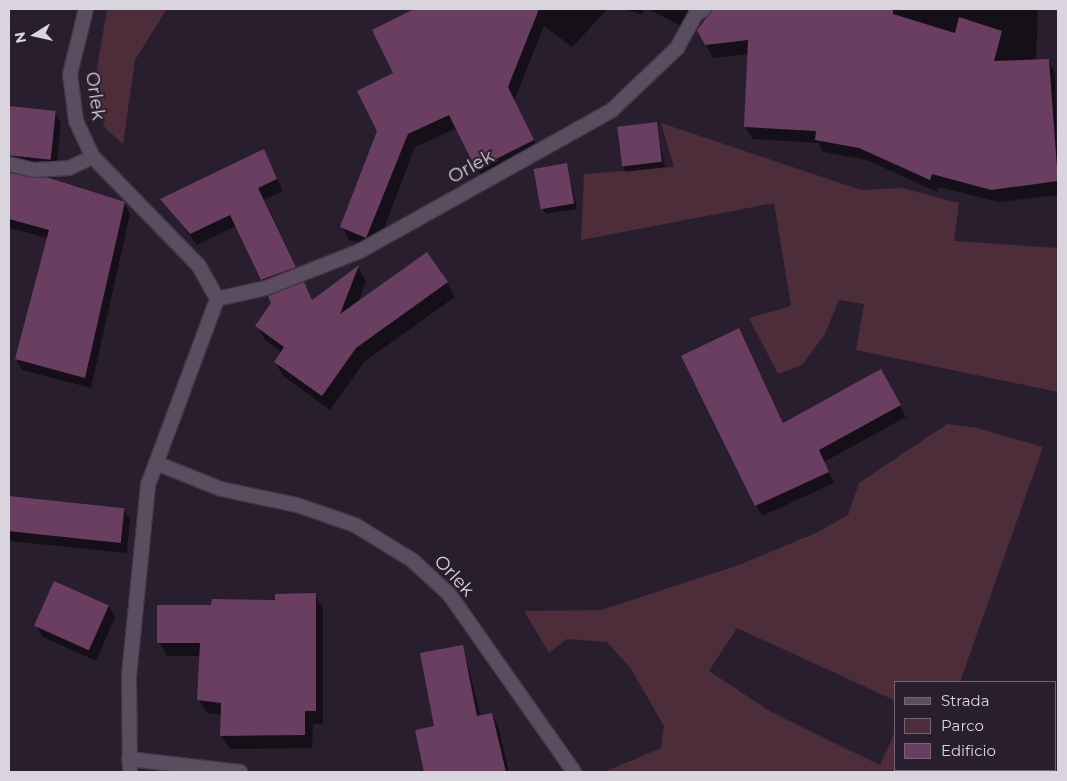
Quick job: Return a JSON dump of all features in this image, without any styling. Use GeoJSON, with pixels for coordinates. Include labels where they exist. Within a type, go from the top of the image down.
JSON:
{"type":"FeatureCollection","features":[{"type":"Feature","properties":{"kind":"street","name":"Orlek"},"geometry":{"type":"LineString","coordinates":[[86,9],[70,74],[76,121],[93,157],[199,266],[217,299],[266,288],[360,251],[612,110],[677,48],[696,14],[704,9]]}},
{"type":"Feature","properties":{"kind":"street"},"geometry":{"type":"LineString","coordinates":[[9,164],[33,170],[69,168],[93,157]]}},
{"type":"Feature","properties":{"kind":"street"},"geometry":{"type":"LineString","coordinates":[[217,299],[148,485],[129,676],[129,766],[240,772]]}},
{"type":"Feature","properties":{"kind":"street","name":"Orlek"},"geometry":{"type":"LineString","coordinates":[[156,463],[221,489],[297,505],[355,525],[412,560],[449,594],[574,772]]}},
{"type":"Feature","properties":{"kind":"green space"},"geometry":{"type":"Polygon","coordinates":[[[107,9],[167,9],[135,60],[123,144],[104,127],[95,80],[107,9]]]}},
{"type":"Feature","properties":{"kind":"green space"},"geometry":{"type":"Polygon","coordinates":[[[661,123],[861,190],[902,188],[959,203],[954,241],[1058,248],[1058,392],[856,350],[864,304],[839,300],[825,334],[802,365],[778,374],[749,318],[791,306],[774,203],[581,240],[584,174],[674,167],[661,123]]]}},
{"type":"Feature","properties":{"kind":"green space"},"geometry":{"type":"Polygon","coordinates":[[[947,424],[977,428],[1043,447],[960,681],[894,681],[894,700],[737,628],[709,671],[771,712],[880,765],[894,734],[894,771],[920,772],[604,772],[661,748],[664,726],[631,669],[607,642],[567,639],[549,653],[524,611],[601,610],[739,565],[818,532],[848,515],[859,483],[947,424]]]}},
{"type":"Feature","properties":{"kind":"building"},"geometry":{"type":"Polygon","coordinates":[[[414,9],[539,9],[508,87],[534,140],[476,169],[449,115],[408,134],[366,238],[340,227],[377,131],[357,91],[393,73],[372,30],[414,9]]]}},
{"type":"Feature","properties":{"kind":"building"},"geometry":{"type":"Polygon","coordinates":[[[713,9],[893,9],[893,14],[955,33],[959,17],[1002,31],[994,61],[1049,59],[1058,181],[991,190],[932,174],[930,180],[859,148],[815,140],[816,131],[744,127],[748,40],[705,45],[697,30],[713,9]]]}},
{"type":"Feature","properties":{"kind":"building"},"geometry":{"type":"Polygon","coordinates":[[[9,106],[56,111],[51,160],[9,155],[9,106]]]}},
{"type":"Feature","properties":{"kind":"building"},"geometry":{"type":"Polygon","coordinates":[[[657,122],[662,162],[622,167],[617,127],[657,122]]]}},
{"type":"Feature","properties":{"kind":"building"},"geometry":{"type":"Polygon","coordinates":[[[264,149],[277,179],[258,188],[296,267],[261,280],[230,215],[190,234],[160,199],[264,149]]]}},
{"type":"Feature","properties":{"kind":"building"},"geometry":{"type":"Polygon","coordinates":[[[567,163],[574,203],[541,209],[534,169],[567,163]]]}},
{"type":"Feature","properties":{"kind":"building"},"geometry":{"type":"Polygon","coordinates":[[[9,173],[49,178],[125,202],[85,378],[15,359],[49,230],[9,219],[9,173]]]}},
{"type":"Feature","properties":{"kind":"building"},"geometry":{"type":"Polygon","coordinates":[[[427,252],[448,282],[356,348],[322,396],[274,362],[284,347],[255,326],[271,303],[268,296],[304,282],[312,300],[359,265],[340,314],[427,252]]]}},
{"type":"Feature","properties":{"kind":"building"},"geometry":{"type":"Polygon","coordinates":[[[739,328],[783,423],[881,369],[901,405],[819,450],[829,472],[755,506],[681,356],[739,328]]]}},
{"type":"Feature","properties":{"kind":"building"},"geometry":{"type":"Polygon","coordinates":[[[9,496],[124,508],[121,543],[9,531],[9,496]]]}},
{"type":"Feature","properties":{"kind":"building"},"geometry":{"type":"Polygon","coordinates":[[[54,581],[109,605],[89,650],[34,626],[54,581]]]}},
{"type":"Feature","properties":{"kind":"building"},"geometry":{"type":"Polygon","coordinates":[[[316,593],[316,711],[305,711],[305,735],[220,736],[221,703],[197,700],[200,643],[157,643],[157,605],[211,605],[212,599],[275,600],[275,594],[316,593]]]}},
{"type":"Feature","properties":{"kind":"building"},"geometry":{"type":"Polygon","coordinates":[[[463,645],[477,716],[492,713],[506,772],[424,772],[415,730],[434,726],[420,653],[463,645]]]}}]}
